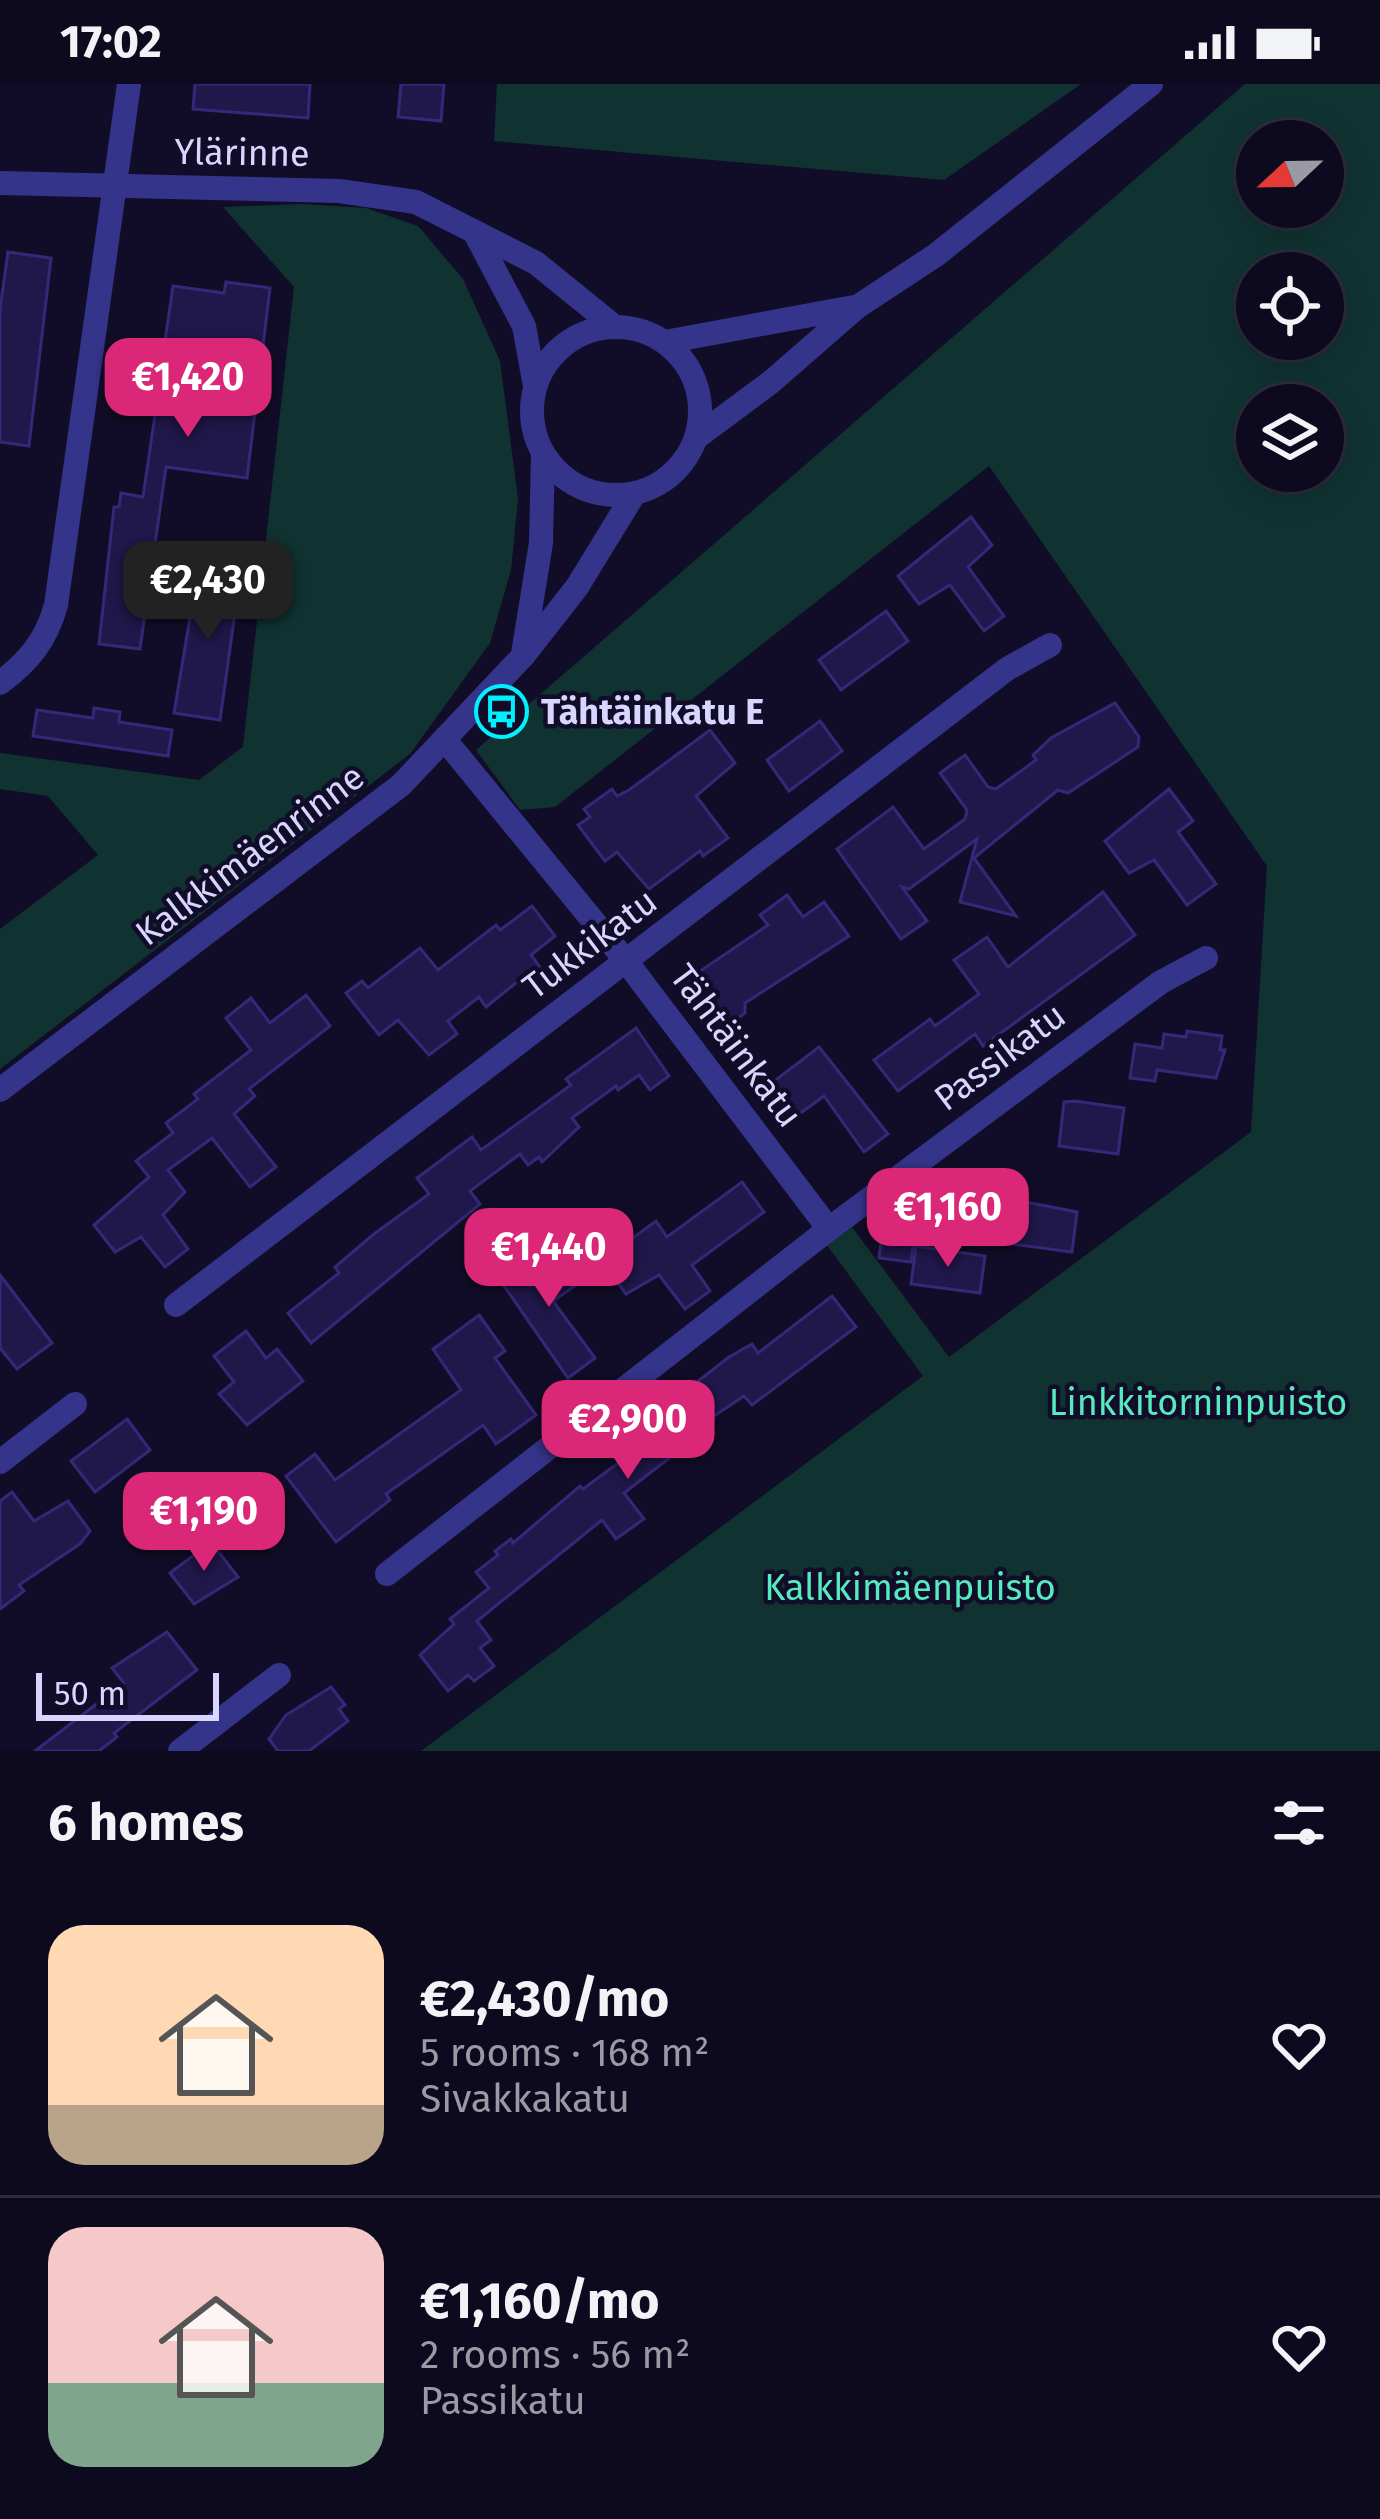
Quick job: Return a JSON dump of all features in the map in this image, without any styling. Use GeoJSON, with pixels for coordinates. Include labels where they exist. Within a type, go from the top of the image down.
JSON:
{"type":"FeatureCollection","features":[{"type":"Feature","properties":{"kind":"street"},"geometry":{"type":"LineString","coordinates":[[0,683],[31,657],[48,634],[56,605],[129,84]]}},
{"type":"Feature","properties":{"kind":"street"},"geometry":{"type":"LineString","coordinates":[[543,454],[582,489],[634,494],[666,479],[697,436],[771,382],[857,307],[936,255],[1150,84]]}},
{"type":"Feature","properties":{"kind":"street","name":"Ylärinne"},"geometry":{"type":"LineString","coordinates":[[0,183],[371,194],[416,202],[536,263],[615,326]]}},
{"type":"Feature","properties":{"kind":"street"},"geometry":{"type":"LineString","coordinates":[[475,232],[524,326],[535,386],[532,421],[543,454],[541,543],[523,656]]}},
{"type":"Feature","properties":{"kind":"street"},"geometry":{"type":"LineString","coordinates":[[535,386],[566,343],[615,326],[665,342],[857,307]]}},
{"type":"Feature","properties":{"kind":"street"},"geometry":{"type":"LineString","coordinates":[[665,342],[696,384],[697,436]]}},
{"type":"Feature","properties":{"kind":"street","name":"Kalkkimäenrinne"},"geometry":{"type":"LineString","coordinates":[[0,1090],[363,816],[446,741],[577,587],[634,494]]}},
{"type":"Feature","properties":{"kind":"street","name":"Tukkikatu"},"geometry":{"type":"LineString","coordinates":[[176,1304],[1024,657],[1050,645]]}},
{"type":"Feature","properties":{"kind":"street","name":"Tähtäinkatu"},"geometry":{"type":"LineString","coordinates":[[446,741],[626,961],[830,1229]]}},
{"type":"Feature","properties":{"kind":"street","name":"Passikatu"},"geometry":{"type":"LineString","coordinates":[[387,1574],[830,1229],[1161,982],[1206,958]]}},
{"type":"Feature","properties":{"kind":"street"},"geometry":{"type":"LineString","coordinates":[[0,1462],[75,1404]]}},
{"type":"Feature","properties":{"kind":"street"},"geometry":{"type":"LineString","coordinates":[[180,1751],[279,1675]]}},
{"type":"Feature","properties":{"kind":"green space"},"geometry":{"type":"Polygon","coordinates":[[[497,84],[1081,84],[944,180],[494,141],[497,84]]]}},
{"type":"Feature","properties":{"kind":"green space","name":"Linkkitorninpuisto"},"geometry":{"type":"Polygon","coordinates":[[[1245,84],[1380,84],[1380,1751],[421,1751],[923,1376],[827,1245],[852,1227],[949,1357],[1251,1132],[1267,866],[989,466],[555,807],[520,810],[476,750],[1245,84]]]}},
{"type":"Feature","properties":{"kind":"green space"},"geometry":{"type":"Polygon","coordinates":[[[223,207],[366,208],[418,226],[463,279],[500,361],[518,499],[511,570],[490,643],[410,754],[0,1069],[0,929],[98,855],[48,796],[0,789],[0,753],[199,780],[243,747],[294,287],[223,207]]]}},
{"type":"Feature","properties":{"kind":"building"},"geometry":{"type":"Polygon","coordinates":[[[195,84],[310,84],[308,118],[193,109],[195,84]]]}},
{"type":"Feature","properties":{"kind":"building"},"geometry":{"type":"Polygon","coordinates":[[[401,84],[444,84],[441,121],[398,117],[401,84]]]}},
{"type":"Feature","properties":{"kind":"building"},"geometry":{"type":"Polygon","coordinates":[[[8,252],[51,258],[29,446],[0,442],[0,309],[8,252]]]}},
{"type":"Feature","properties":{"kind":"building"},"geometry":{"type":"Polygon","coordinates":[[[226,282],[270,288],[247,478],[166,467],[140,649],[99,644],[114,507],[119,507],[121,493],[143,497],[157,401],[208,408],[216,348],[165,341],[173,286],[224,293],[226,282]]]}},
{"type":"Feature","properties":{"kind":"building"},"geometry":{"type":"Polygon","coordinates":[[[971,517],[992,545],[968,567],[1004,616],[984,631],[950,585],[919,604],[898,576],[971,517]]]}},
{"type":"Feature","properties":{"kind":"building"},"geometry":{"type":"Polygon","coordinates":[[[199,564],[241,570],[220,720],[174,713],[199,564]]]}},
{"type":"Feature","properties":{"kind":"building"},"geometry":{"type":"Polygon","coordinates":[[[886,611],[908,641],[841,690],[819,660],[886,611]]]}},
{"type":"Feature","properties":{"kind":"building"},"geometry":{"type":"Polygon","coordinates":[[[1115,703],[1139,737],[1138,747],[1068,793],[1058,790],[974,858],[1016,916],[960,902],[977,839],[909,889],[902,887],[927,921],[901,939],[837,849],[893,807],[924,849],[965,819],[967,810],[940,773],[965,755],[988,787],[996,789],[1036,760],[1033,755],[1051,738],[1115,703]]]}},
{"type":"Feature","properties":{"kind":"building"},"geometry":{"type":"Polygon","coordinates":[[[94,708],[120,712],[119,722],[172,730],[168,756],[33,736],[37,710],[93,718],[94,708]]]}},
{"type":"Feature","properties":{"kind":"building"},"geometry":{"type":"Polygon","coordinates":[[[820,721],[842,751],[789,791],[767,760],[820,721]]]}},
{"type":"Feature","properties":{"kind":"building"},"geometry":{"type":"Polygon","coordinates":[[[710,730],[735,763],[696,796],[728,838],[703,856],[700,851],[649,889],[617,852],[605,861],[578,825],[590,817],[584,809],[612,789],[617,796],[629,790],[710,730]]]}},
{"type":"Feature","properties":{"kind":"building"},"geometry":{"type":"Polygon","coordinates":[[[1169,789],[1193,821],[1178,832],[1216,884],[1187,905],[1154,860],[1129,873],[1105,841],[1169,789]]]}},
{"type":"Feature","properties":{"kind":"building"},"geometry":{"type":"Polygon","coordinates":[[[1103,892],[1135,935],[983,1046],[975,1034],[898,1091],[874,1060],[930,1019],[935,1026],[979,994],[954,960],[987,937],[1008,967],[1103,892]]]}},
{"type":"Feature","properties":{"kind":"building"},"geometry":{"type":"Polygon","coordinates":[[[787,895],[803,917],[824,902],[849,936],[745,1003],[745,1013],[725,1028],[715,1025],[684,982],[768,925],[760,915],[787,895]]]}},
{"type":"Feature","properties":{"kind":"building"},"geometry":{"type":"Polygon","coordinates":[[[532,906],[555,936],[531,955],[543,971],[527,984],[522,978],[486,1007],[479,997],[448,1021],[457,1034],[429,1055],[398,1020],[379,1035],[346,993],[362,981],[368,988],[420,948],[438,970],[496,925],[500,930],[532,906]]]}},
{"type":"Feature","properties":{"kind":"building"},"geometry":{"type":"Polygon","coordinates":[[[306,995],[330,1026],[249,1089],[255,1096],[234,1114],[276,1167],[250,1187],[212,1138],[168,1170],[185,1192],[163,1215],[188,1249],[165,1267],[141,1237],[115,1252],[94,1225],[149,1177],[136,1161],[173,1133],[166,1123],[198,1099],[194,1094],[251,1050],[226,1018],[251,998],[270,1023],[306,995]]]}},
{"type":"Feature","properties":{"kind":"building"},"geometry":{"type":"Polygon","coordinates":[[[636,1028],[669,1076],[650,1090],[639,1075],[618,1090],[616,1086],[572,1118],[579,1127],[542,1162],[539,1157],[528,1165],[520,1154],[470,1191],[480,1204],[311,1343],[288,1313],[339,1273],[335,1267],[374,1234],[429,1194],[417,1178],[472,1137],[481,1150],[571,1085],[566,1079],[636,1028]]]}},
{"type":"Feature","properties":{"kind":"building"},"geometry":{"type":"Polygon","coordinates":[[[1187,1031],[1222,1036],[1220,1050],[1225,1050],[1216,1078],[1157,1070],[1155,1081],[1130,1078],[1135,1044],[1162,1048],[1164,1034],[1186,1037],[1187,1031]]]}},
{"type":"Feature","properties":{"kind":"building"},"geometry":{"type":"Polygon","coordinates":[[[819,1047],[888,1134],[864,1152],[824,1096],[798,1115],[773,1082],[819,1047]]]}},
{"type":"Feature","properties":{"kind":"building"},"geometry":{"type":"Polygon","coordinates":[[[1064,1102],[1124,1108],[1118,1154],[1059,1146],[1064,1102]]]}},
{"type":"Feature","properties":{"kind":"building"},"geometry":{"type":"Polygon","coordinates":[[[973,1171],[1004,1175],[999,1210],[968,1206],[973,1171]]]}},
{"type":"Feature","properties":{"kind":"building"},"geometry":{"type":"Polygon","coordinates":[[[742,1182],[764,1212],[692,1265],[710,1291],[685,1309],[659,1275],[626,1294],[601,1261],[656,1221],[667,1237],[742,1182]]]}},
{"type":"Feature","properties":{"kind":"building"},"geometry":{"type":"Polygon","coordinates":[[[1011,1199],[1077,1212],[1072,1252],[1005,1243],[1011,1199]]]}},
{"type":"Feature","properties":{"kind":"building"},"geometry":{"type":"Polygon","coordinates":[[[883,1227],[915,1231],[911,1262],[879,1258],[883,1227]]]}},
{"type":"Feature","properties":{"kind":"building"},"geometry":{"type":"Polygon","coordinates":[[[916,1246],[985,1256],[980,1293],[911,1284],[916,1246]]]}},
{"type":"Feature","properties":{"kind":"building"},"geometry":{"type":"Polygon","coordinates":[[[549,1249],[576,1285],[553,1301],[595,1358],[568,1378],[502,1283],[549,1249]]]}},
{"type":"Feature","properties":{"kind":"building"},"geometry":{"type":"Polygon","coordinates":[[[0,1275],[52,1343],[17,1369],[0,1348],[0,1275]]]}},
{"type":"Feature","properties":{"kind":"building"},"geometry":{"type":"Polygon","coordinates":[[[832,1296],[856,1327],[752,1405],[744,1396],[693,1430],[698,1436],[624,1493],[644,1519],[616,1539],[602,1520],[477,1621],[491,1640],[480,1648],[494,1666],[474,1681],[468,1675],[448,1691],[420,1655],[454,1624],[450,1619],[489,1588],[476,1572],[498,1555],[495,1551],[511,1539],[513,1543],[580,1486],[583,1489],[629,1455],[624,1448],[698,1391],[693,1385],[729,1357],[752,1344],[758,1353],[832,1296]]]}},
{"type":"Feature","properties":{"kind":"building"},"geometry":{"type":"Polygon","coordinates":[[[479,1315],[505,1351],[495,1358],[536,1415],[496,1444],[483,1425],[386,1494],[390,1500],[336,1542],[286,1476],[315,1454],[335,1480],[461,1390],[433,1349],[479,1315]]]}},
{"type":"Feature","properties":{"kind":"building"},"geometry":{"type":"Polygon","coordinates":[[[246,1331],[266,1358],[277,1349],[303,1381],[247,1425],[219,1394],[234,1382],[214,1356],[246,1331]]]}},
{"type":"Feature","properties":{"kind":"building"},"geometry":{"type":"Polygon","coordinates":[[[127,1419],[150,1450],[95,1492],[71,1461],[127,1419]]]}},
{"type":"Feature","properties":{"kind":"building"},"geometry":{"type":"Polygon","coordinates":[[[12,1492],[34,1521],[68,1501],[90,1531],[80,1544],[19,1585],[24,1591],[0,1609],[0,1501],[12,1492]]]}},
{"type":"Feature","properties":{"kind":"building"},"geometry":{"type":"Polygon","coordinates":[[[211,1542],[238,1577],[194,1604],[170,1573],[211,1542]]]}},
{"type":"Feature","properties":{"kind":"building"},"geometry":{"type":"Polygon","coordinates":[[[167,1632],[197,1670],[114,1733],[117,1737],[99,1751],[35,1751],[124,1683],[112,1668],[167,1632]]]}},
{"type":"Feature","properties":{"kind":"building"},"geometry":{"type":"Polygon","coordinates":[[[331,1687],[345,1705],[339,1709],[348,1721],[309,1751],[278,1751],[269,1739],[286,1715],[331,1687]]]}},
{"type":"Feature","properties":{"kind":"place","name":"Tähtäinkatu E"},"geometry":{"type":"Point","coordinates":[502,712]}},
{"type":"Feature","properties":{"kind":"park label","name":"Kalkkimäenpuisto"},"geometry":{"type":"Point","coordinates":[910,1588]}}]}
